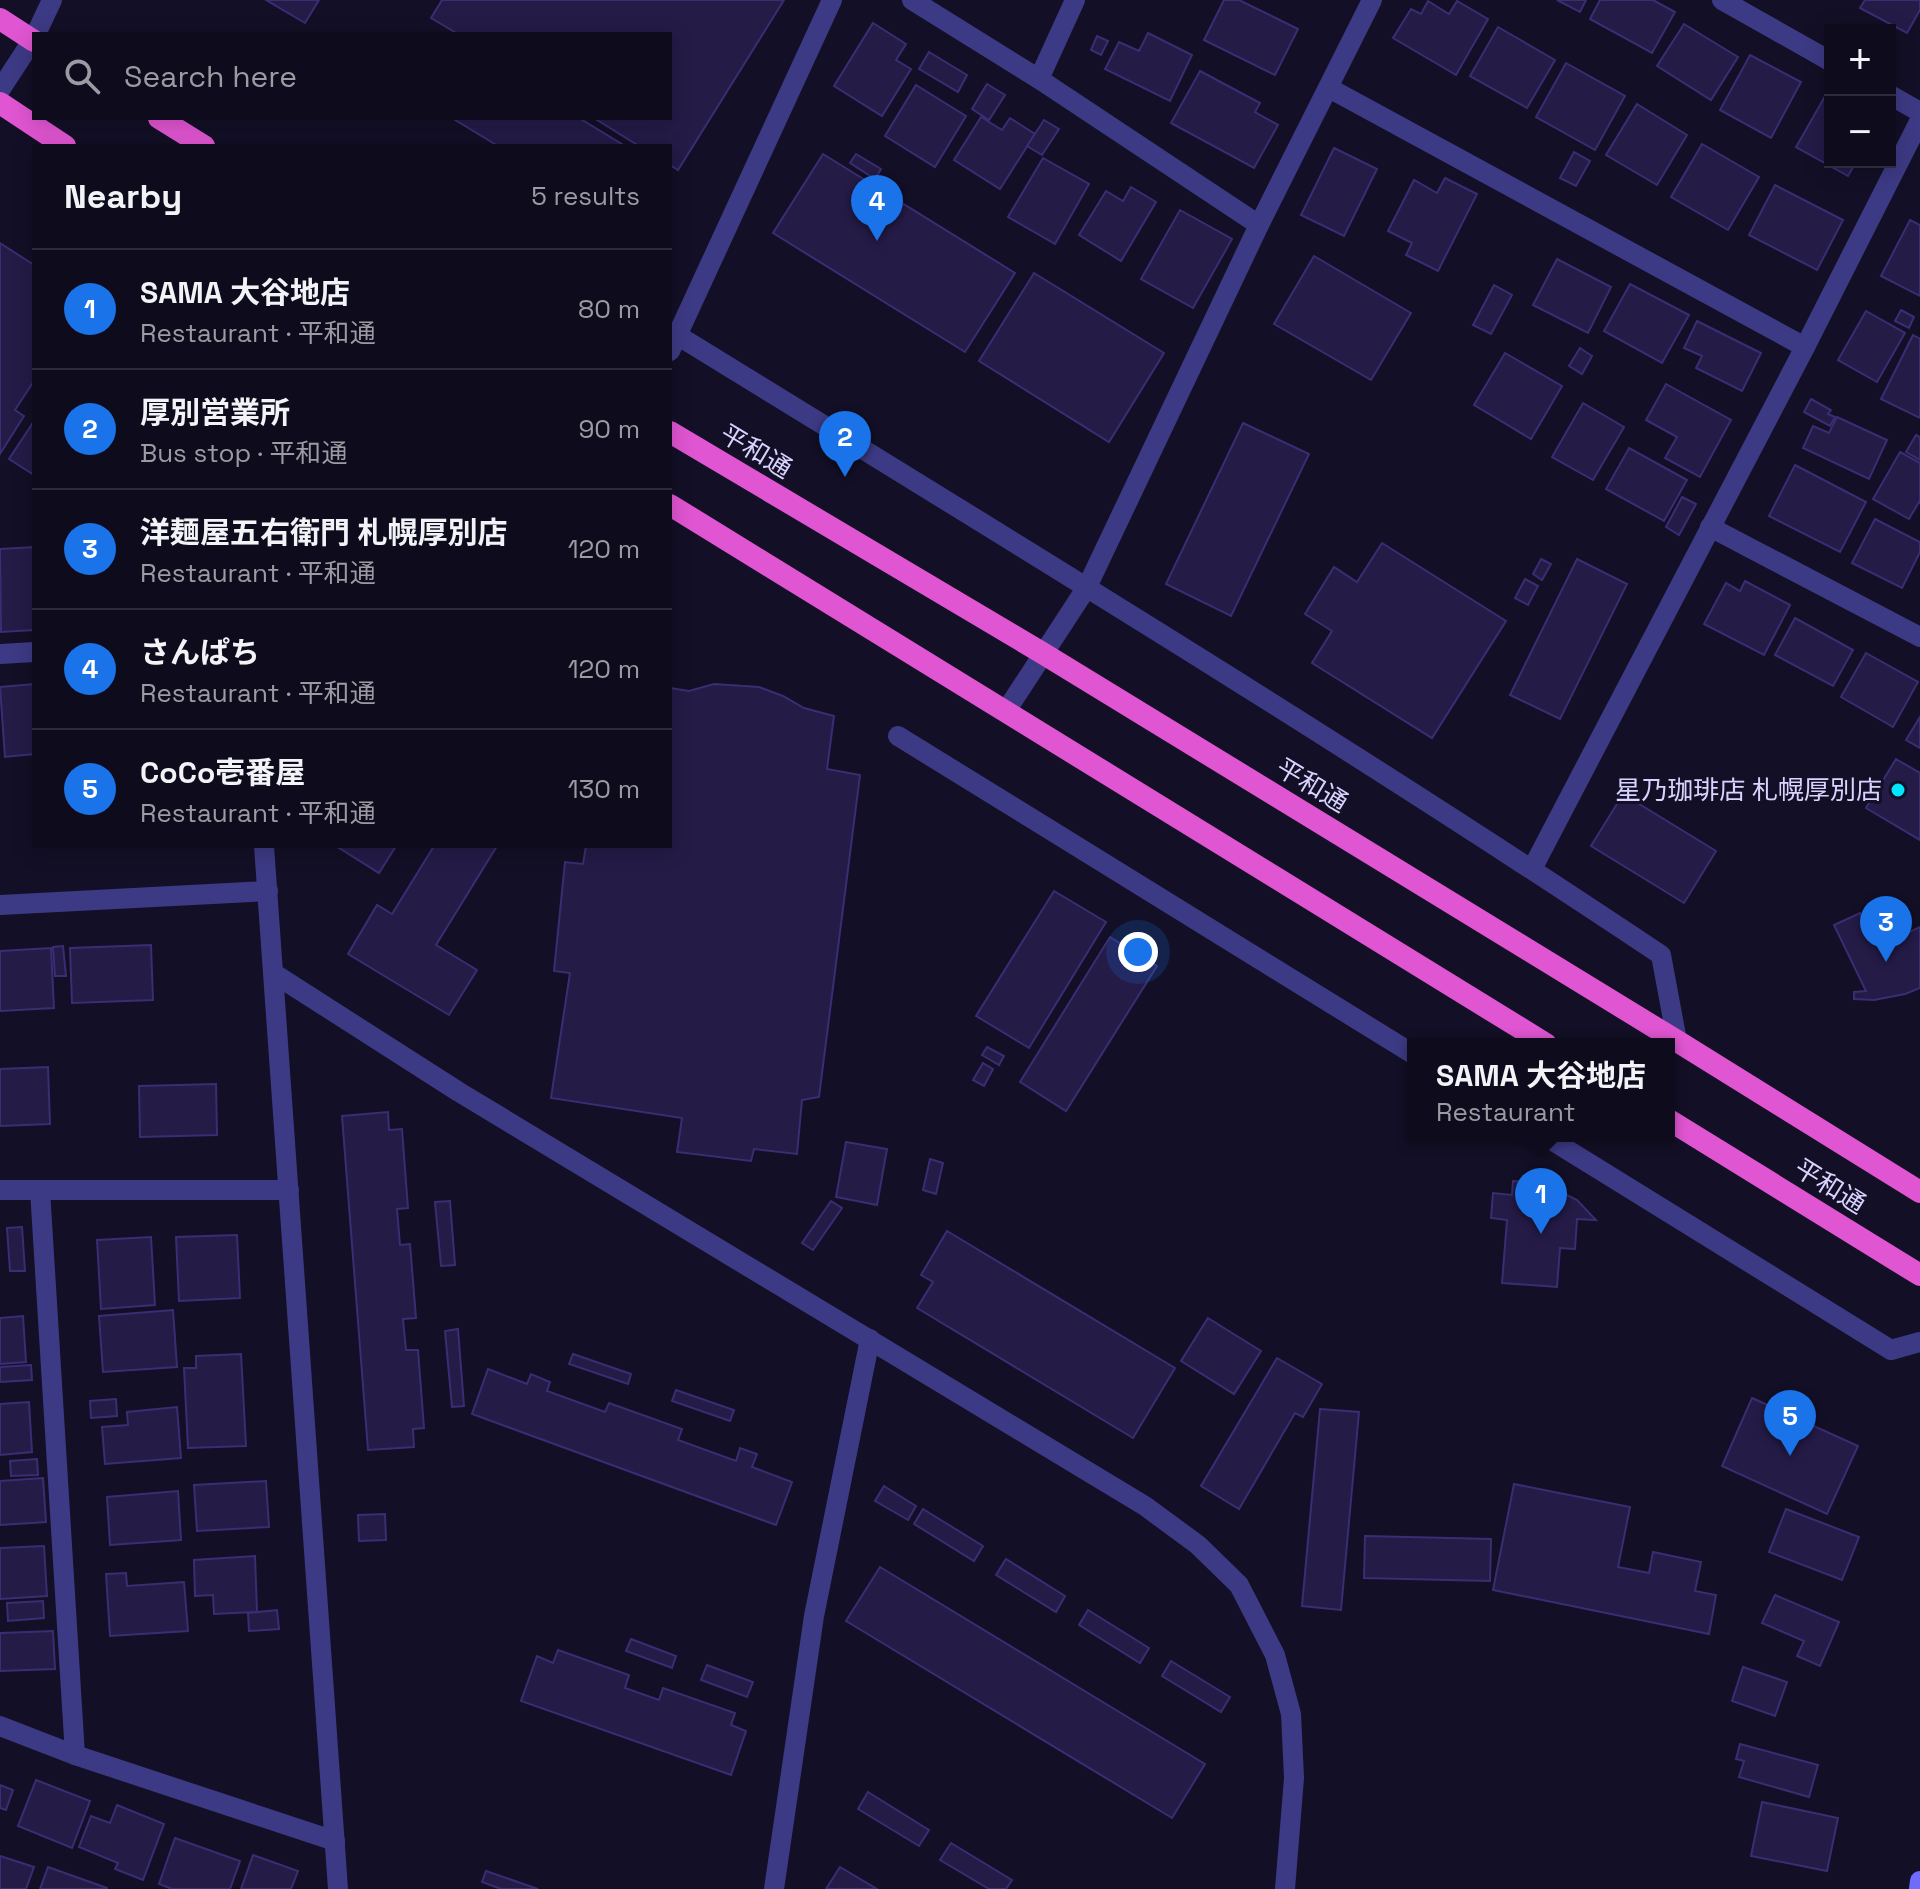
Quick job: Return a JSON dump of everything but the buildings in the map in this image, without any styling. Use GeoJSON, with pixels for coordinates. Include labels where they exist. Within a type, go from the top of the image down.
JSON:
{"type":"FeatureCollection","features":[{"type":"Feature","properties":{"kind":"highway"},"geometry":{"type":"LineString","coordinates":[[0,19],[32,37]]}},
{"type":"Feature","properties":{"kind":"highway"},"geometry":{"type":"LineString","coordinates":[[0,103],[62,144]]}},
{"type":"Feature","properties":{"kind":"highway"},"geometry":{"type":"LineString","coordinates":[[162,120],[201,144]]}},
{"type":"Feature","properties":{"kind":"highway","name":"平和通"},"geometry":{"type":"LineString","coordinates":[[672,433],[1044,654],[1672,1038]]}},
{"type":"Feature","properties":{"kind":"highway"},"geometry":{"type":"LineString","coordinates":[[672,506],[1536,1038]]}},
{"type":"Feature","properties":{"kind":"highway","name":"平和通"},"geometry":{"type":"LineString","coordinates":[[1677,1041],[1920,1192]]}},
{"type":"Feature","properties":{"kind":"highway","name":"平和通"},"geometry":{"type":"LineString","coordinates":[[1675,1124],[1920,1275]]}},
{"type":"Feature","properties":{"kind":"main road"},"geometry":{"type":"LineString","coordinates":[[1919,1889],[1920,1881]]}},
{"type":"Feature","properties":{"kind":"street"},"geometry":{"type":"LineString","coordinates":[[37,32],[52,0]]}},
{"type":"Feature","properties":{"kind":"street"},"geometry":{"type":"LineString","coordinates":[[832,0],[674,343],[1087,587],[1532,869],[1661,955],[1677,1041]]}},
{"type":"Feature","properties":{"kind":"street"},"geometry":{"type":"LineString","coordinates":[[912,0],[1039,79],[1259,225]]}},
{"type":"Feature","properties":{"kind":"street"},"geometry":{"type":"LineString","coordinates":[[1039,79],[1075,0]]}},
{"type":"Feature","properties":{"kind":"street"},"geometry":{"type":"LineString","coordinates":[[1006,711],[1087,587],[1259,225],[1372,0]]}},
{"type":"Feature","properties":{"kind":"street"},"geometry":{"type":"LineString","coordinates":[[1722,0],[1824,58]]}},
{"type":"Feature","properties":{"kind":"street"},"geometry":{"type":"LineString","coordinates":[[0,90],[32,41]]}},
{"type":"Feature","properties":{"kind":"street"},"geometry":{"type":"LineString","coordinates":[[1329,88],[1805,347]]}},
{"type":"Feature","properties":{"kind":"street"},"geometry":{"type":"LineString","coordinates":[[1892,96],[1920,112]]}},
{"type":"Feature","properties":{"kind":"street"},"geometry":{"type":"LineString","coordinates":[[1532,869],[1920,120]]}},
{"type":"Feature","properties":{"kind":"street"},"geometry":{"type":"LineString","coordinates":[[1710,527],[1920,637]]}},
{"type":"Feature","properties":{"kind":"street"},"geometry":{"type":"LineString","coordinates":[[0,654],[32,652]]}},
{"type":"Feature","properties":{"kind":"street"},"geometry":{"type":"LineString","coordinates":[[898,736],[1407,1050]]}},
{"type":"Feature","properties":{"kind":"street"},"geometry":{"type":"LineString","coordinates":[[264,848],[338,1889]]}},
{"type":"Feature","properties":{"kind":"street"},"geometry":{"type":"LineString","coordinates":[[0,905],[268,891]]}},
{"type":"Feature","properties":{"kind":"street"},"geometry":{"type":"LineString","coordinates":[[273,973],[459,1092],[1145,1506],[1198,1545],[1239,1585],[1275,1655],[1291,1714],[1294,1778],[1285,1889]]}},
{"type":"Feature","properties":{"kind":"street"},"geometry":{"type":"LineString","coordinates":[[1555,1142],[1891,1350],[1920,1342]]}},
{"type":"Feature","properties":{"kind":"street"},"geometry":{"type":"LineString","coordinates":[[0,1190],[289,1190]]}},
{"type":"Feature","properties":{"kind":"street"},"geometry":{"type":"LineString","coordinates":[[40,1190],[75,1755]]}},
{"type":"Feature","properties":{"kind":"street"},"geometry":{"type":"LineString","coordinates":[[774,1889],[814,1616],[870,1339]]}},
{"type":"Feature","properties":{"kind":"street"},"geometry":{"type":"LineString","coordinates":[[0,1726],[75,1755],[335,1841]]}},
{"type":"Feature","properties":{"kind":"place","name":"さんぱち"},"geometry":{"type":"Point","coordinates":[877,241]}},
{"type":"Feature","properties":{"kind":"place","name":"厚別営業所"},"geometry":{"type":"Point","coordinates":[845,477]}},
{"type":"Feature","properties":{"kind":"place","name":"星乃珈琲店 札幌厚別店"},"geometry":{"type":"Point","coordinates":[1898,790]}},
{"type":"Feature","properties":{"kind":"place","name":"洋麺屋五右衛門 札幌厚別店"},"geometry":{"type":"Point","coordinates":[1886,962]}},
{"type":"Feature","properties":{"kind":"place","name":"SAMA 大谷地店"},"geometry":{"type":"Point","coordinates":[1541,1234]}},
{"type":"Feature","properties":{"kind":"place","name":"CoCo壱番屋"},"geometry":{"type":"Point","coordinates":[1790,1456]}}]}
